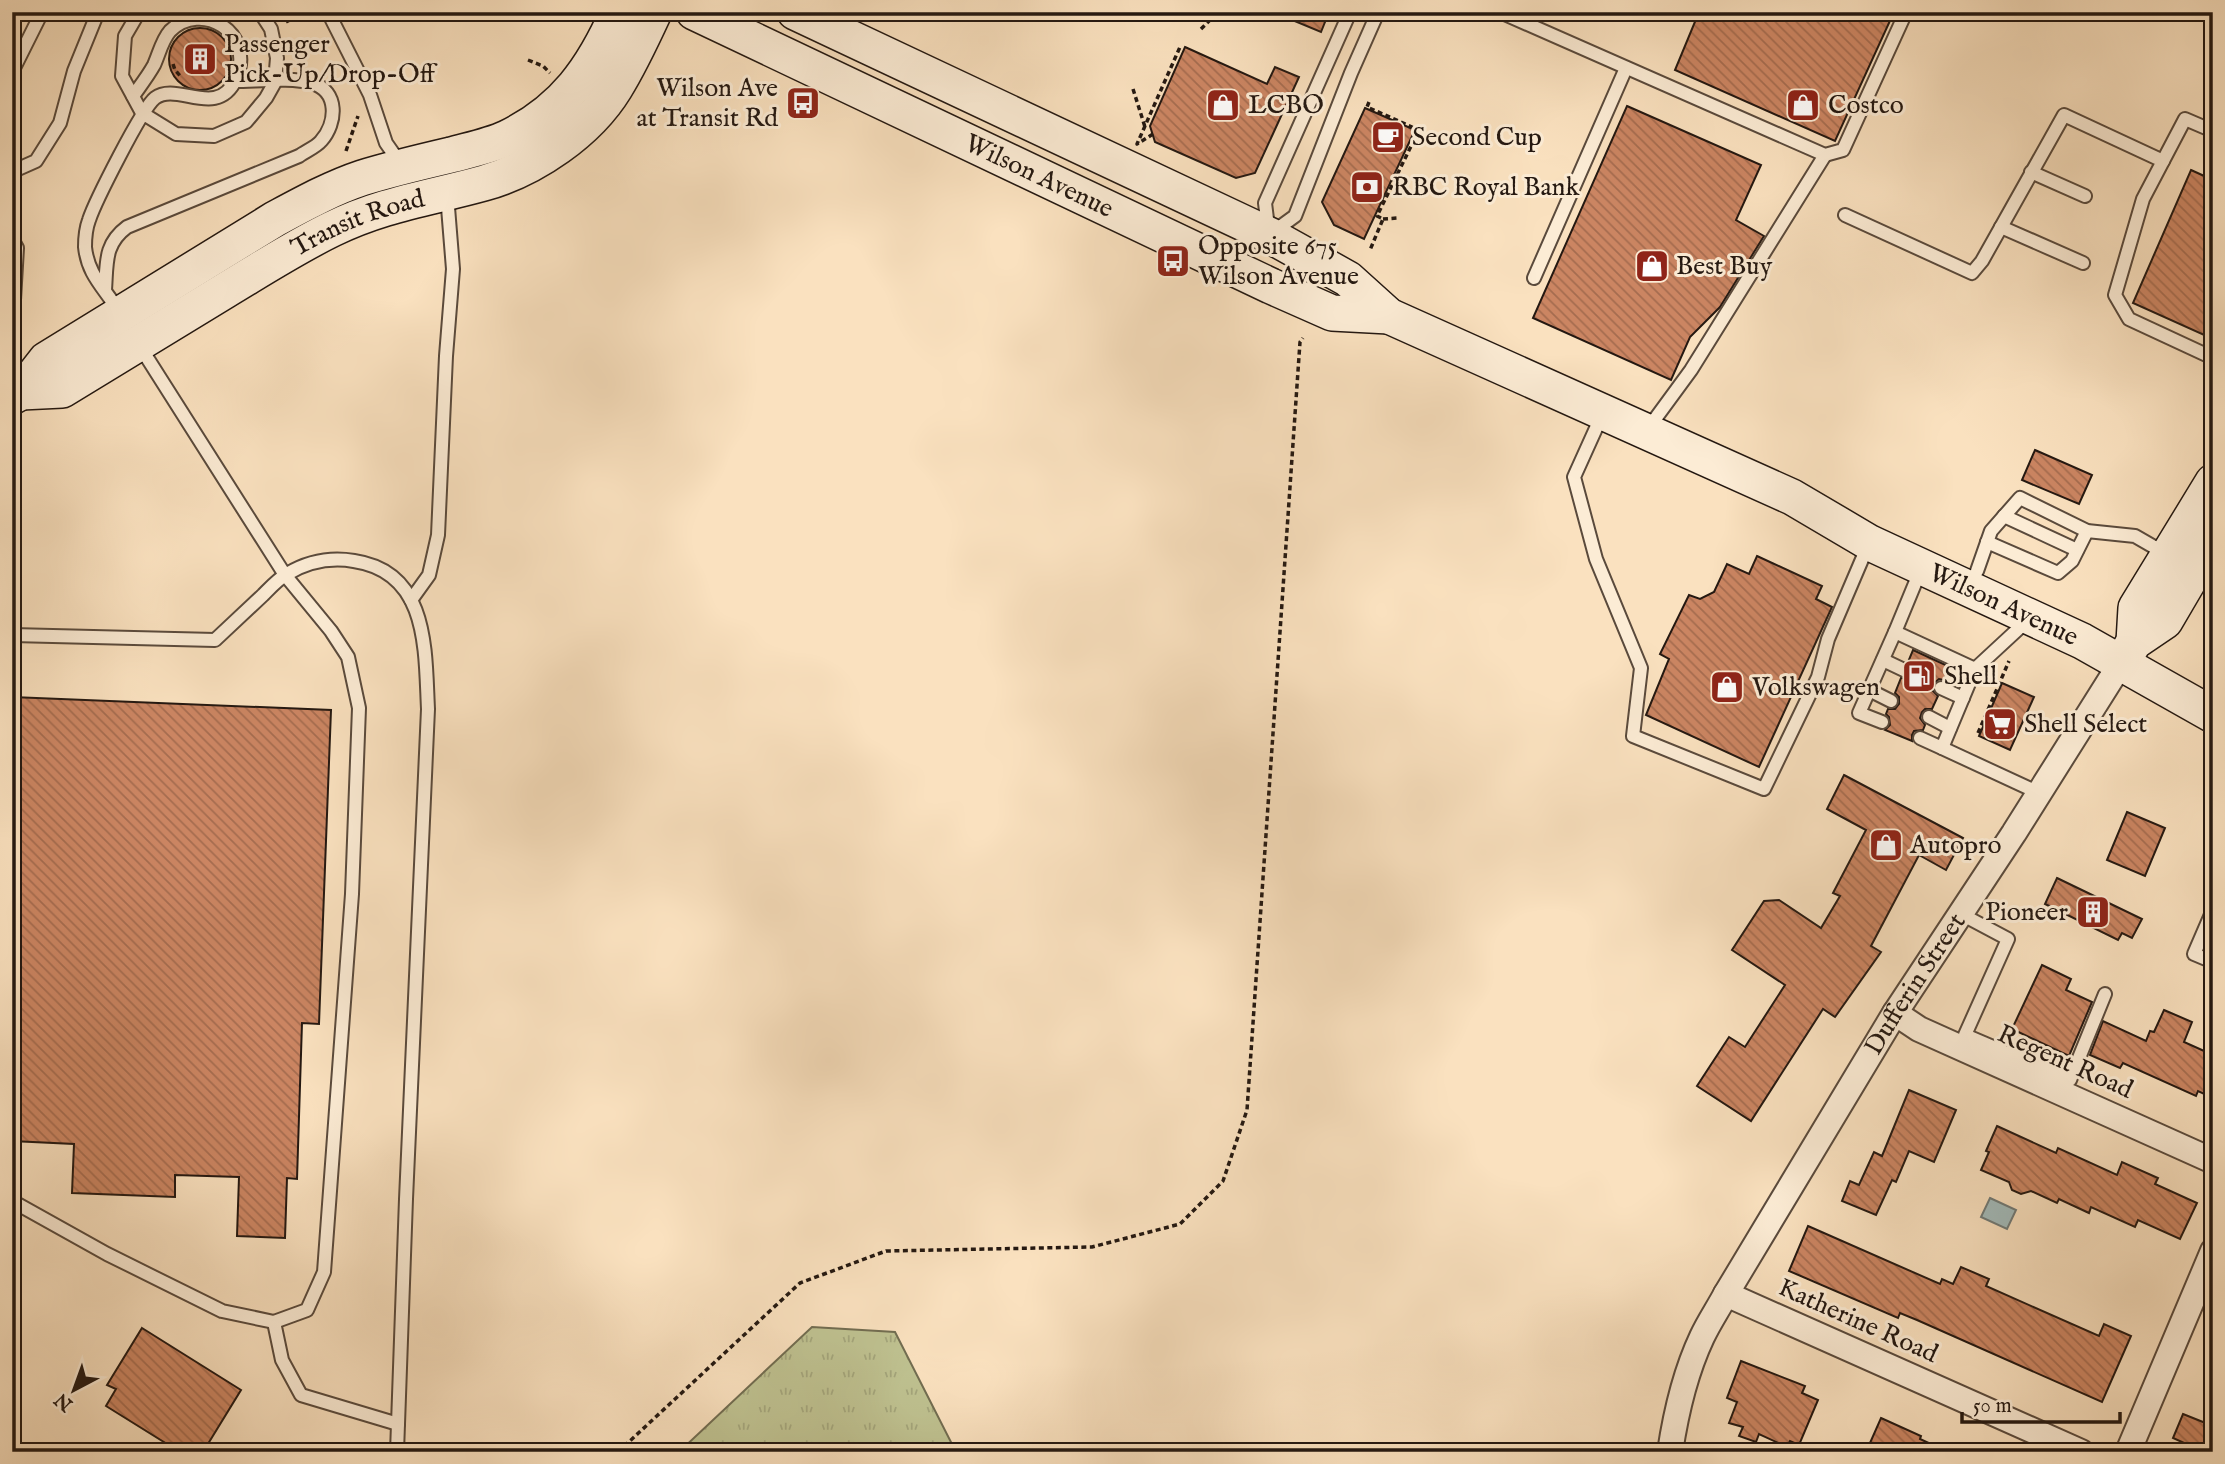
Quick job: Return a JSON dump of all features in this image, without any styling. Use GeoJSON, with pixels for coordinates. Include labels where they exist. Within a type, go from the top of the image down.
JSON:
{"type":"FeatureCollection","features":[{"type":"Feature","properties":{"kind":"main road","name":"Transit Road"},"geometry":{"type":"LineString","coordinates":[[420,184],[473,150],[506,139],[536,122],[556,106],[586,73],[600,51],[618,12]]}},
{"type":"Feature","properties":{"kind":"main road","name":"Transit Road"},"geometry":{"type":"LineString","coordinates":[[16,395],[46,360],[124,321],[306,202],[361,179],[420,184],[486,182],[516,171],[547,153],[597,112],[614,90],[654,12]]}},
{"type":"Feature","properties":{"kind":"main road","name":"Wilson Avenue"},"geometry":{"type":"LineString","coordinates":[[694,12],[1332,313],[1389,316]]}},
{"type":"Feature","properties":{"kind":"main road","name":"Wilson Avenue"},"geometry":{"type":"LineString","coordinates":[[794,12],[1269,235],[1348,279],[1389,316],[1792,497],[1870,543],[2030,618],[2082,641],[2127,652],[2213,692]]}},
{"type":"Feature","properties":{"kind":"main road"},"geometry":{"type":"LineString","coordinates":[[1251,277],[1269,235]]}},
{"type":"Feature","properties":{"kind":"main road","name":"Dufferin Street"},"geometry":{"type":"LineString","coordinates":[[2127,652],[2136,608],[2213,482]]}},
{"type":"Feature","properties":{"kind":"main road","name":"Wilson Avenue"},"geometry":{"type":"LineString","coordinates":[[1792,497],[1982,556],[2117,633],[2127,652],[2213,715]]}},
{"type":"Feature","properties":{"kind":"main road","name":"Dufferin Street"},"geometry":{"type":"LineString","coordinates":[[2127,652],[2165,621],[2213,539]]}},
{"type":"Feature","properties":{"kind":"street","name":"Dufferin Street"},"geometry":{"type":"LineString","coordinates":[[1670,1452],[1677,1410],[1687,1376],[1702,1337],[1726,1294],[1895,1013],[2039,793],[2127,652]]}},
{"type":"Feature","properties":{"kind":"street","name":"Regent Road"},"geometry":{"type":"LineString","coordinates":[[1895,1013],[1919,1029],[1996,1055],[2067,1087],[2213,1161]]}},
{"type":"Feature","properties":{"kind":"street"},"geometry":{"type":"LineString","coordinates":[[2128,1452],[2213,1251]]}},
{"type":"Feature","properties":{"kind":"street","name":"Katherine Road"},"geometry":{"type":"LineString","coordinates":[[1726,1294],[2081,1452]]}},
{"type":"Feature","properties":{"kind":"lane"},"geometry":{"type":"LineString","coordinates":[[12,57],[34,12]]}},
{"type":"Feature","properties":{"kind":"lane"},"geometry":{"type":"LineString","coordinates":[[12,72],[42,12]]}},
{"type":"Feature","properties":{"kind":"lane"},"geometry":{"type":"LineString","coordinates":[[12,166],[18,169],[36,161],[60,123],[74,71],[98,12]]}},
{"type":"Feature","properties":{"kind":"lane"},"geometry":{"type":"LineString","coordinates":[[139,12],[125,36],[122,76],[142,113],[176,134],[214,136],[246,122],[266,98],[275,82],[276,58],[271,29],[260,12]]}},
{"type":"Feature","properties":{"kind":"lane"},"geometry":{"type":"LineString","coordinates":[[328,12],[370,95],[386,143],[420,184],[453,269],[446,356],[438,536],[429,575],[411,600]]}},
{"type":"Feature","properties":{"kind":"lane"},"geometry":{"type":"LineString","coordinates":[[1350,12],[1265,203],[1269,235],[1295,216],[1378,12]]}},
{"type":"Feature","properties":{"kind":"lane"},"geometry":{"type":"LineString","coordinates":[[1500,12],[1825,155],[1843,150],[1906,12]]}},
{"type":"Feature","properties":{"kind":"lane"},"geometry":{"type":"LineString","coordinates":[[12,1201],[107,1254],[222,1311],[274,1322],[307,1310],[324,1272],[352,894],[359,708],[348,657],[331,631],[285,575],[124,321],[97,284],[85,245],[86,230],[95,206],[142,113],[155,98],[166,93],[202,99],[221,95],[235,81],[241,61],[239,43],[231,31],[218,22],[201,19],[184,22],[170,31],[154,65],[134,96]]}},
{"type":"Feature","properties":{"kind":"lane"},"geometry":{"type":"LineString","coordinates":[[1534,278],[1626,68]]}},
{"type":"Feature","properties":{"kind":"lane"},"geometry":{"type":"LineString","coordinates":[[124,321],[107,251],[117,234],[127,227],[299,156],[320,143],[330,129],[334,114],[331,100],[323,88],[312,83],[292,81],[235,81]]}},
{"type":"Feature","properties":{"kind":"lane"},"geometry":{"type":"LineString","coordinates":[[1845,215],[1972,273],[1982,261],[2064,115],[2162,161]]}},
{"type":"Feature","properties":{"kind":"lane"},"geometry":{"type":"LineString","coordinates":[[2213,131],[2185,119],[2143,199],[2115,295],[2129,319],[2213,358]]}},
{"type":"Feature","properties":{"kind":"lane"},"geometry":{"type":"LineString","coordinates":[[1646,431],[1691,370],[1825,155]]}},
{"type":"Feature","properties":{"kind":"lane"},"geometry":{"type":"LineString","coordinates":[[2031,172],[2085,196]]}},
{"type":"Feature","properties":{"kind":"lane"},"geometry":{"type":"LineString","coordinates":[[2001,227],[2083,264]]}},
{"type":"Feature","properties":{"kind":"lane"},"geometry":{"type":"LineString","coordinates":[[12,239],[17,248],[12,302]]}},
{"type":"Feature","properties":{"kind":"lane"},"geometry":{"type":"LineString","coordinates":[[1604,412],[1574,477],[1596,559],[1641,668],[1633,736],[1765,789],[1818,677],[1828,639],[1870,543]]}},
{"type":"Feature","properties":{"kind":"lane"},"geometry":{"type":"LineString","coordinates":[[2087,531],[2072,561],[2058,573],[1982,556],[1991,531],[2020,498],[2087,531],[2135,536],[2168,555]]}},
{"type":"Feature","properties":{"kind":"lane"},"geometry":{"type":"LineString","coordinates":[[2004,516],[2077,550]]}},
{"type":"Feature","properties":{"kind":"lane"},"geometry":{"type":"LineString","coordinates":[[12,635],[215,640],[285,575],[317,561],[346,560],[373,564],[398,582],[415,607],[424,638],[428,709],[397,1452]]}},
{"type":"Feature","properties":{"kind":"lane"},"geometry":{"type":"LineString","coordinates":[[1882,722],[1859,713],[1922,568]]}},
{"type":"Feature","properties":{"kind":"lane"},"geometry":{"type":"LineString","coordinates":[[1942,748],[1975,669],[2030,618]]}},
{"type":"Feature","properties":{"kind":"lane"},"geometry":{"type":"LineString","coordinates":[[1895,632],[1975,669]]}},
{"type":"Feature","properties":{"kind":"lane"},"geometry":{"type":"LineString","coordinates":[[1883,660],[1905,670]]}},
{"type":"Feature","properties":{"kind":"lane"},"geometry":{"type":"LineString","coordinates":[[1941,688],[1962,698]]}},
{"type":"Feature","properties":{"kind":"lane"},"geometry":{"type":"LineString","coordinates":[[1869,691],[1891,701]]}},
{"type":"Feature","properties":{"kind":"lane"},"geometry":{"type":"LineString","coordinates":[[1929,717],[1950,728]]}},
{"type":"Feature","properties":{"kind":"lane"},"geometry":{"type":"LineString","coordinates":[[1920,738],[2039,793]]}},
{"type":"Feature","properties":{"kind":"lane"},"geometry":{"type":"LineString","coordinates":[[2213,910],[2194,954],[2213,962]]}},
{"type":"Feature","properties":{"kind":"lane"},"geometry":{"type":"LineString","coordinates":[[1961,914],[2008,939],[1965,1035],[1996,1055]]}},
{"type":"Feature","properties":{"kind":"lane"},"geometry":{"type":"LineString","coordinates":[[2067,1087],[2105,993]]}},
{"type":"Feature","properties":{"kind":"lane"},"geometry":{"type":"LineString","coordinates":[[274,1322],[282,1360],[301,1395],[398,1424]]}},
{"type":"Feature","properties":{"kind":"path"},"geometry":{"type":"LineString","coordinates":[[12,25],[19,12]]}},
{"type":"Feature","properties":{"kind":"path"},"geometry":{"type":"LineString","coordinates":[[271,29],[306,12]]}},
{"type":"Feature","properties":{"kind":"path"},"geometry":{"type":"LineString","coordinates":[[1200,29],[1210,19]]}},
{"type":"Feature","properties":{"kind":"path"},"geometry":{"type":"LineString","coordinates":[[1153,134],[1138,144],[1181,47]]}},
{"type":"Feature","properties":{"kind":"path"},"geometry":{"type":"LineString","coordinates":[[172,58],[175,70],[185,81]]}},
{"type":"Feature","properties":{"kind":"path"},"geometry":{"type":"LineString","coordinates":[[528,60],[543,66],[552,75]]}},
{"type":"Feature","properties":{"kind":"path"},"geometry":{"type":"LineString","coordinates":[[1133,89],[1145,127]]}},
{"type":"Feature","properties":{"kind":"path"},"geometry":{"type":"LineString","coordinates":[[1368,102],[1367,107],[1412,127],[1416,136],[1377,216],[1383,219],[1398,218]]}},
{"type":"Feature","properties":{"kind":"path"},"geometry":{"type":"LineString","coordinates":[[346,151],[358,118],[357,107]]}},
{"type":"Feature","properties":{"kind":"path"},"geometry":{"type":"LineString","coordinates":[[1370,250],[1383,219]]}},
{"type":"Feature","properties":{"kind":"path"},"geometry":{"type":"LineString","coordinates":[[618,1452],[800,1283],[886,1251],[1092,1247],[1180,1224],[1223,1181],[1247,1111],[1300,342],[1303,338]]}},
{"type":"Feature","properties":{"kind":"path"},"geometry":{"type":"LineString","coordinates":[[1978,733],[2010,659]]}},
{"type":"Feature","properties":{"kind":"green space"},"geometry":{"type":"Polygon","coordinates":[[[812,1327],[895,1332],[956,1452],[679,1452],[812,1327]]]}},
{"type":"Feature","properties":{"kind":"water"},"geometry":{"type":"Polygon","coordinates":[[[1990,1198],[2016,1210],[2007,1229],[1981,1217],[1990,1198]]]}},
{"type":"Feature","properties":{"kind":"building"},"geometry":{"type":"Polygon","coordinates":[[[1273,12],[1329,12],[1321,32],[1273,12]]]}},
{"type":"Feature","properties":{"kind":"building","name":"Costco"},"geometry":{"type":"Polygon","coordinates":[[[1699,12],[1894,12],[1835,141],[1675,70],[1699,12]]]}},
{"type":"Feature","properties":{"kind":"building","name":"Passenger Pick-Up/Drop-Off"},"geometry":{"type":"Polygon","coordinates":[[[200,28],[212,30],[222,37],[229,47],[229,71],[222,81],[212,88],[200,90],[188,88],[178,81],[171,71],[169,59],[171,47],[178,37],[188,30],[200,28]]]}},
{"type":"Feature","properties":{"kind":"building","name":"LCBO"},"geometry":{"type":"Polygon","coordinates":[[[1185,47],[1267,84],[1275,67],[1299,77],[1255,173],[1236,178],[1155,142],[1150,126],[1185,47]]]}},
{"type":"Feature","properties":{"kind":"building","name":"Best Buy"},"geometry":{"type":"Polygon","coordinates":[[[1627,106],[1761,165],[1736,220],[1764,236],[1720,307],[1690,337],[1671,380],[1533,318],[1627,106]]]}},
{"type":"Feature","properties":{"kind":"building"},"geometry":{"type":"Polygon","coordinates":[[[1365,108],[1415,130],[1364,239],[1334,225],[1322,202],[1365,108]]]}},
{"type":"Feature","properties":{"kind":"building"},"geometry":{"type":"Polygon","coordinates":[[[2191,170],[2213,180],[2213,339],[2133,303],[2191,170]]]}},
{"type":"Feature","properties":{"kind":"building"},"geometry":{"type":"Polygon","coordinates":[[[2035,450],[2092,475],[2079,504],[2022,480],[2035,450]]]}},
{"type":"Feature","properties":{"kind":"building","name":"Volkswagen"},"geometry":{"type":"Polygon","coordinates":[[[1757,556],[1822,586],[1816,599],[1832,607],[1759,767],[1646,715],[1669,659],[1660,654],[1689,595],[1700,599],[1714,592],[1727,564],[1749,574],[1757,556]]]}},
{"type":"Feature","properties":{"kind":"building"},"geometry":{"type":"Polygon","coordinates":[[[1913,650],[1950,667],[1944,680],[1939,679],[1933,684],[1932,690],[1938,696],[1932,709],[1922,712],[1920,718],[1925,725],[1923,730],[1914,731],[1912,741],[1885,730],[1890,725],[1886,714],[1888,709],[1895,709],[1899,704],[1899,697],[1895,693],[1901,678],[1908,678],[1912,673],[1912,666],[1908,662],[1913,650]]]}},
{"type":"Feature","properties":{"kind":"building"},"geometry":{"type":"Polygon","coordinates":[[[2002,683],[2034,697],[2010,750],[1979,736],[2002,683]]]}},
{"type":"Feature","properties":{"kind":"building"},"geometry":{"type":"Polygon","coordinates":[[[12,697],[331,710],[319,1024],[302,1023],[297,1179],[287,1178],[285,1238],[237,1236],[239,1177],[175,1175],[175,1197],[72,1193],[74,1144],[12,1141],[12,697]]]}},
{"type":"Feature","properties":{"kind":"building"},"geometry":{"type":"Polygon","coordinates":[[[1844,775],[1963,838],[1946,870],[1919,855],[1871,946],[1881,952],[1835,1017],[1823,1009],[1751,1121],[1697,1086],[1729,1037],[1745,1047],[1785,985],[1732,950],[1764,901],[1779,900],[1821,928],[1840,896],[1833,893],[1866,830],[1827,809],[1844,775]]]}},
{"type":"Feature","properties":{"kind":"building"},"geometry":{"type":"Polygon","coordinates":[[[2127,812],[2165,828],[2145,876],[2107,860],[2127,812]]]}},
{"type":"Feature","properties":{"kind":"building","name":"Pioneer"},"geometry":{"type":"Polygon","coordinates":[[[2057,878],[2142,919],[2132,938],[2122,933],[2118,940],[2045,904],[2057,878]]]}},
{"type":"Feature","properties":{"kind":"building"},"geometry":{"type":"Polygon","coordinates":[[[2042,965],[2071,979],[2066,990],[2092,1002],[2069,1056],[2012,1029],[2042,965]]]}},
{"type":"Feature","properties":{"kind":"building"},"geometry":{"type":"Polygon","coordinates":[[[2164,1010],[2192,1022],[2184,1042],[2213,1055],[2213,1098],[2198,1091],[2196,1096],[2123,1063],[2120,1068],[2090,1055],[2103,1021],[2146,1041],[2150,1031],[2154,1032],[2164,1010]]]}},
{"type":"Feature","properties":{"kind":"building"},"geometry":{"type":"Polygon","coordinates":[[[1909,1090],[1956,1110],[1934,1162],[1909,1151],[1896,1182],[1892,1180],[1876,1215],[1842,1201],[1850,1181],[1859,1185],[1874,1152],[1882,1156],[1909,1090]]]}},
{"type":"Feature","properties":{"kind":"building"},"geometry":{"type":"Polygon","coordinates":[[[1997,1126],[2056,1153],[2058,1148],[2117,1175],[2122,1162],[2158,1178],[2155,1184],[2197,1203],[2180,1239],[2138,1220],[2135,1227],[2091,1207],[2089,1213],[2059,1199],[2057,1203],[2031,1191],[2021,1194],[2012,1190],[2009,1182],[1981,1170],[1997,1126]]]}},
{"type":"Feature","properties":{"kind":"building"},"geometry":{"type":"Polygon","coordinates":[[[1808,1226],[1940,1284],[1942,1279],[1953,1284],[1961,1267],[1989,1279],[1986,1286],[2099,1336],[2104,1324],[2131,1336],[2102,1402],[1917,1320],[1900,1313],[1898,1318],[1789,1271],[1808,1226]]]}},
{"type":"Feature","properties":{"kind":"building"},"geometry":{"type":"Polygon","coordinates":[[[142,1328],[241,1390],[203,1452],[180,1452],[106,1406],[116,1389],[107,1385],[142,1328]]]}},
{"type":"Feature","properties":{"kind":"building"},"geometry":{"type":"Polygon","coordinates":[[[1741,1361],[1805,1386],[1802,1393],[1818,1400],[1799,1445],[1790,1441],[1787,1447],[1759,1434],[1756,1442],[1739,1436],[1743,1427],[1729,1423],[1737,1402],[1727,1398],[1741,1361]]]}},
{"type":"Feature","properties":{"kind":"building"},"geometry":{"type":"Polygon","coordinates":[[[2183,1414],[2213,1426],[2213,1452],[2204,1452],[2173,1438],[2183,1414]]]}},
{"type":"Feature","properties":{"kind":"building"},"geometry":{"type":"Polygon","coordinates":[[[1881,1418],[1921,1436],[1920,1439],[1948,1452],[1866,1452],[1881,1418]]]}},
{"type":"Feature","properties":{"kind":"place","name":"Passenger Pick-Up/Drop-Off"},"geometry":{"type":"Point","coordinates":[200,59]}},
{"type":"Feature","properties":{"kind":"place","name":"Wilson Ave at Transit Rd"},"geometry":{"type":"Point","coordinates":[803,103]}},
{"type":"Feature","properties":{"kind":"place","name":"LCBO"},"geometry":{"type":"Point","coordinates":[1223,105]}},
{"type":"Feature","properties":{"kind":"place","name":"Costco"},"geometry":{"type":"Point","coordinates":[1803,105]}},
{"type":"Feature","properties":{"kind":"place","name":"Second Cup"},"geometry":{"type":"Point","coordinates":[1388,137]}},
{"type":"Feature","properties":{"kind":"place","name":"RBC Royal Bank"},"geometry":{"type":"Point","coordinates":[1367,187]}},
{"type":"Feature","properties":{"kind":"place","name":"Opposite 675 Wilson Avenue"},"geometry":{"type":"Point","coordinates":[1173,261]}},
{"type":"Feature","properties":{"kind":"place","name":"Best Buy"},"geometry":{"type":"Point","coordinates":[1652,266]}},
{"type":"Feature","properties":{"kind":"place","name":"Shell"},"geometry":{"type":"Point","coordinates":[1919,676]}},
{"type":"Feature","properties":{"kind":"place","name":"Volkswagen"},"geometry":{"type":"Point","coordinates":[1727,687]}},
{"type":"Feature","properties":{"kind":"place","name":"Shell Select"},"geometry":{"type":"Point","coordinates":[2000,724]}},
{"type":"Feature","properties":{"kind":"place","name":"Autopro"},"geometry":{"type":"Point","coordinates":[1886,845]}},
{"type":"Feature","properties":{"kind":"place","name":"Pioneer"},"geometry":{"type":"Point","coordinates":[2093,912]}}]}
